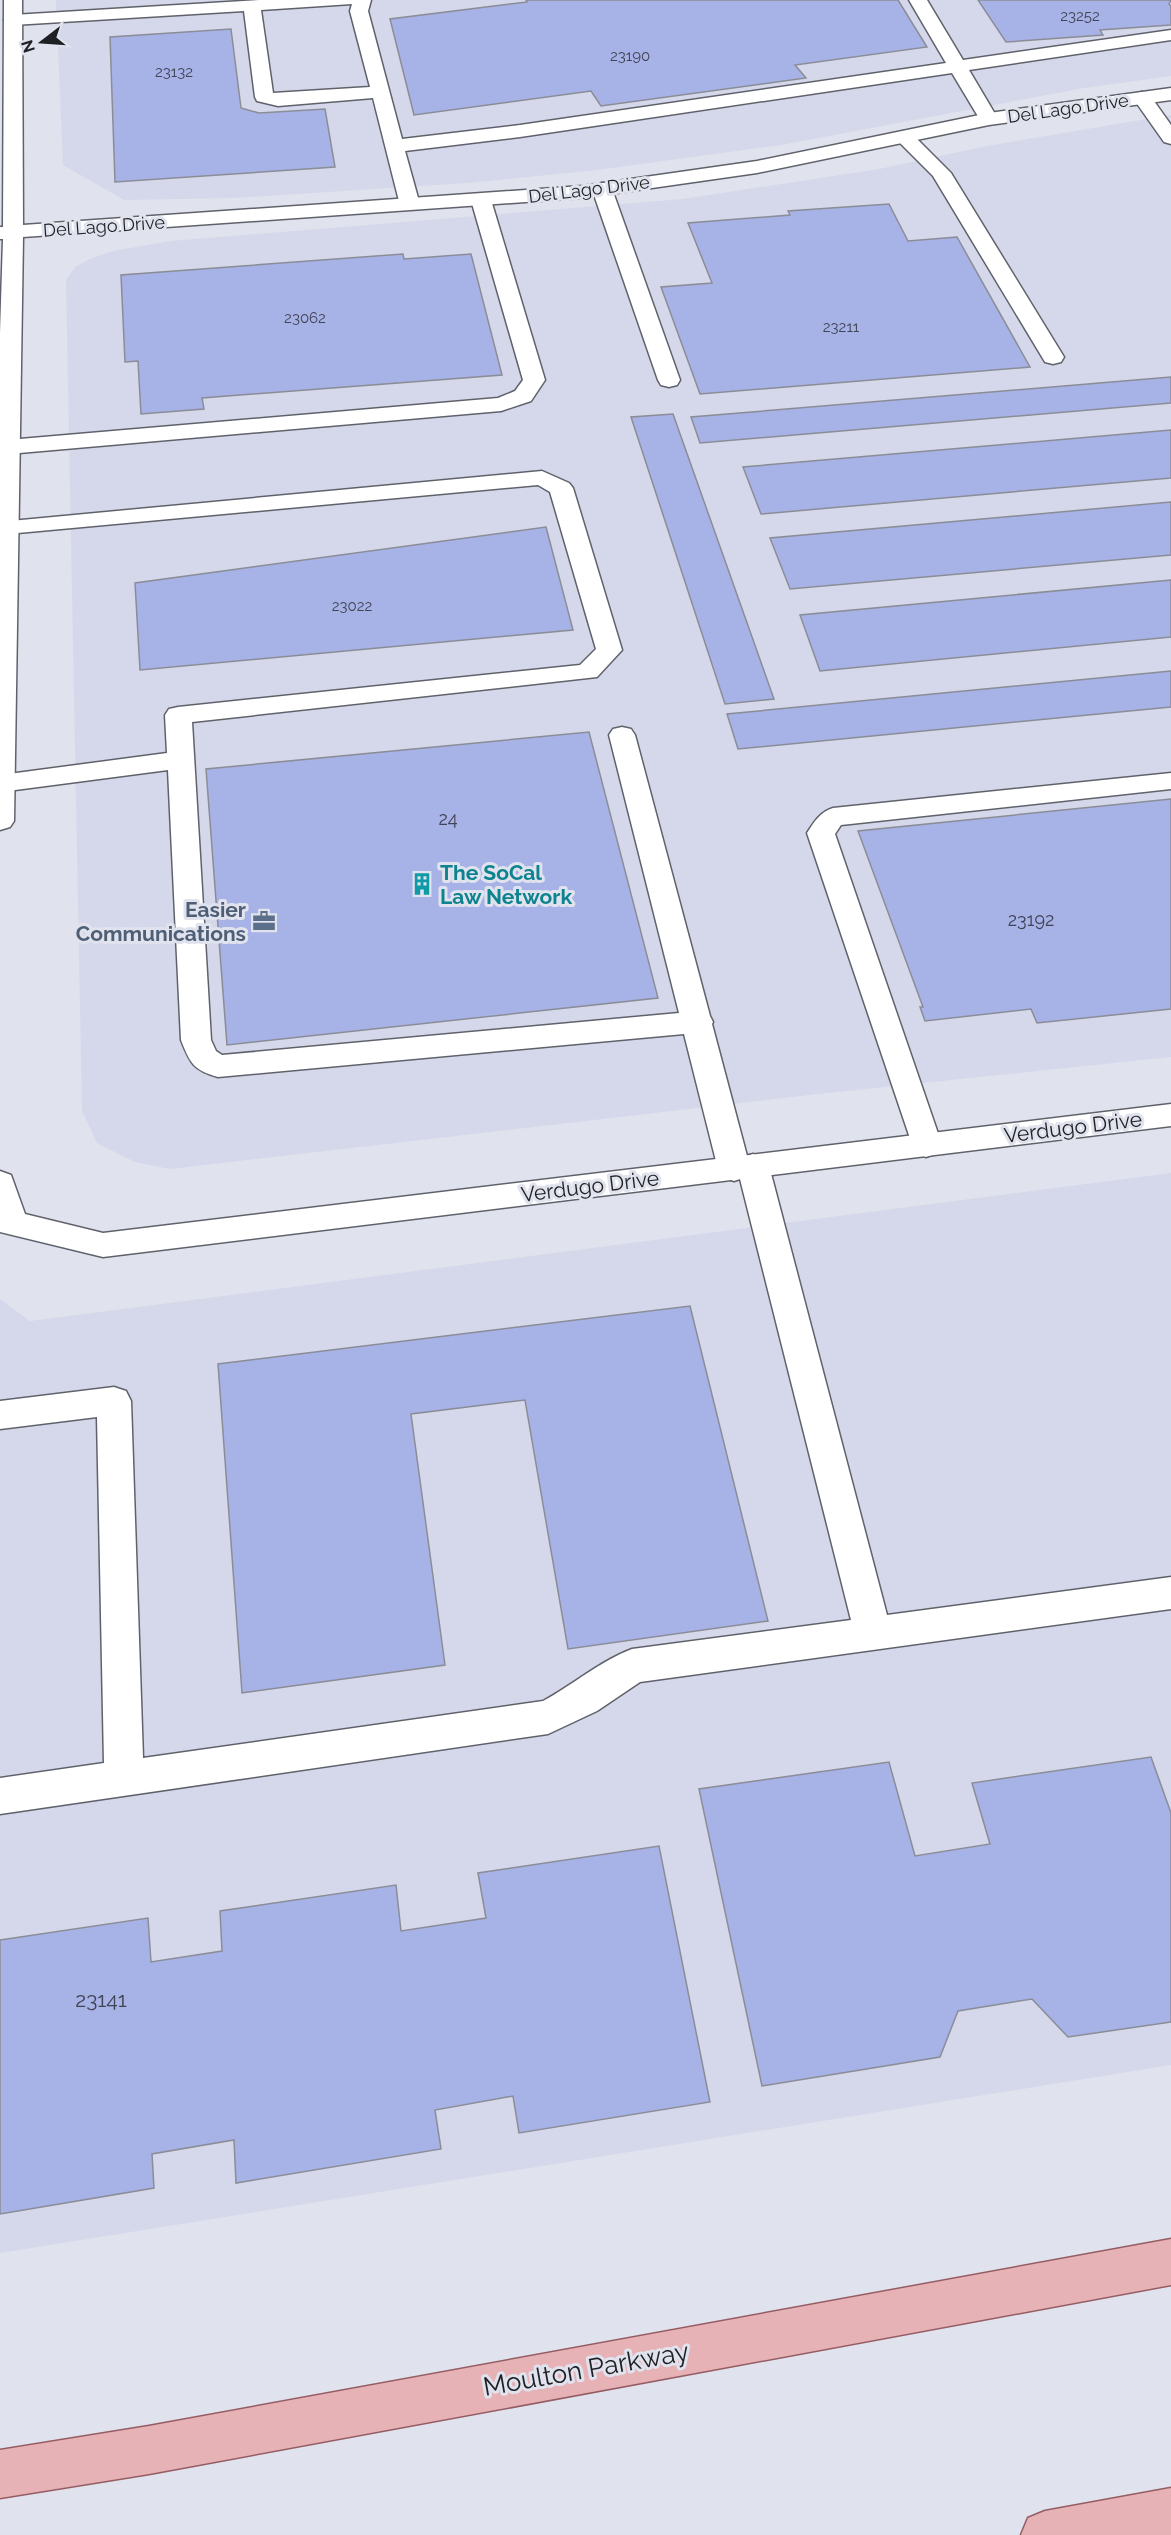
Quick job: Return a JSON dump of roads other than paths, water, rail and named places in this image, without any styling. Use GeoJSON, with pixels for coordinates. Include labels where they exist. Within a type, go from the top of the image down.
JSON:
{"type":"FeatureCollection","features":[{"type":"Feature","properties":{"kind":"main road","name":"Moulton Parkway"},"geometry":{"type":"LineString","coordinates":[[0,2474],[149,2450],[1171,2262]]}},
{"type":"Feature","properties":{"kind":"main road"},"geometry":{"type":"LineString","coordinates":[[1045,2535],[1099,2530],[1171,2512]]}},
{"type":"Feature","properties":{"kind":"street"},"geometry":{"type":"LineString","coordinates":[[0,820],[8,447],[5,416],[6,121],[13,10],[252,7],[348,0]]}},
{"type":"Feature","properties":{"kind":"street"},"geometry":{"type":"LineString","coordinates":[[362,0],[360,11],[410,205]]}},
{"type":"Feature","properties":{"kind":"street"},"geometry":{"type":"LineString","coordinates":[[918,0],[989,119]]}},
{"type":"Feature","properties":{"kind":"street"},"geometry":{"type":"LineString","coordinates":[[252,7],[264,97],[278,100],[381,92]]}},
{"type":"Feature","properties":{"kind":"street"},"geometry":{"type":"LineString","coordinates":[[395,146],[520,131],[1171,36]]}},
{"type":"Feature","properties":{"kind":"street","name":"Del Lago Drive"},"geometry":{"type":"LineString","coordinates":[[7,233],[481,200],[602,189],[757,167],[989,119],[1171,94]]}},
{"type":"Feature","properties":{"kind":"street"},"geometry":{"type":"LineString","coordinates":[[1142,98],[1171,138]]}},
{"type":"Feature","properties":{"kind":"street"},"geometry":{"type":"LineString","coordinates":[[904,137],[941,173],[1053,357]]}},
{"type":"Feature","properties":{"kind":"street"},"geometry":{"type":"LineString","coordinates":[[602,189],[669,380]]}},
{"type":"Feature","properties":{"kind":"street"},"geometry":{"type":"LineString","coordinates":[[8,447],[501,404],[524,396],[534,380],[481,200]]}},
{"type":"Feature","properties":{"kind":"street"},"geometry":{"type":"LineString","coordinates":[[7,527],[542,478],[561,488],[609,650],[588,672],[178,715],[196,1040],[202,1058],[218,1066],[698,1022]]}},
{"type":"Feature","properties":{"kind":"street"},"geometry":{"type":"LineString","coordinates":[[622,735],[698,1022],[744,1168],[873,1634]]}},
{"type":"Feature","properties":{"kind":"street"},"geometry":{"type":"LineString","coordinates":[[1,784],[180,760]]}},
{"type":"Feature","properties":{"kind":"street"},"geometry":{"type":"LineString","coordinates":[[926,1145],[821,833],[833,817],[1171,782]]}},
{"type":"Feature","properties":{"kind":"street","name":"Verdugo Drive"},"geometry":{"type":"LineString","coordinates":[[6,1225],[103,1245],[1171,1116]]}},
{"type":"Feature","properties":{"kind":"street"},"geometry":{"type":"LineString","coordinates":[[0,1184],[6,1225]]}},
{"type":"Feature","properties":{"kind":"street"},"geometry":{"type":"LineString","coordinates":[[0,1415],[114,1401],[124,1778]]}},
{"type":"Feature","properties":{"kind":"street"},"geometry":{"type":"LineString","coordinates":[[0,1796],[548,1717],[583,1699],[632,1666],[1171,1593]]}},
{"type":"Feature","properties":{"kind":"place","name":"The SoCal Law Network"},"geometry":{"type":"Point","coordinates":[422,884]}},
{"type":"Feature","properties":{"kind":"place","name":"Easier Communications"},"geometry":{"type":"Point","coordinates":[264,921]}}]}
